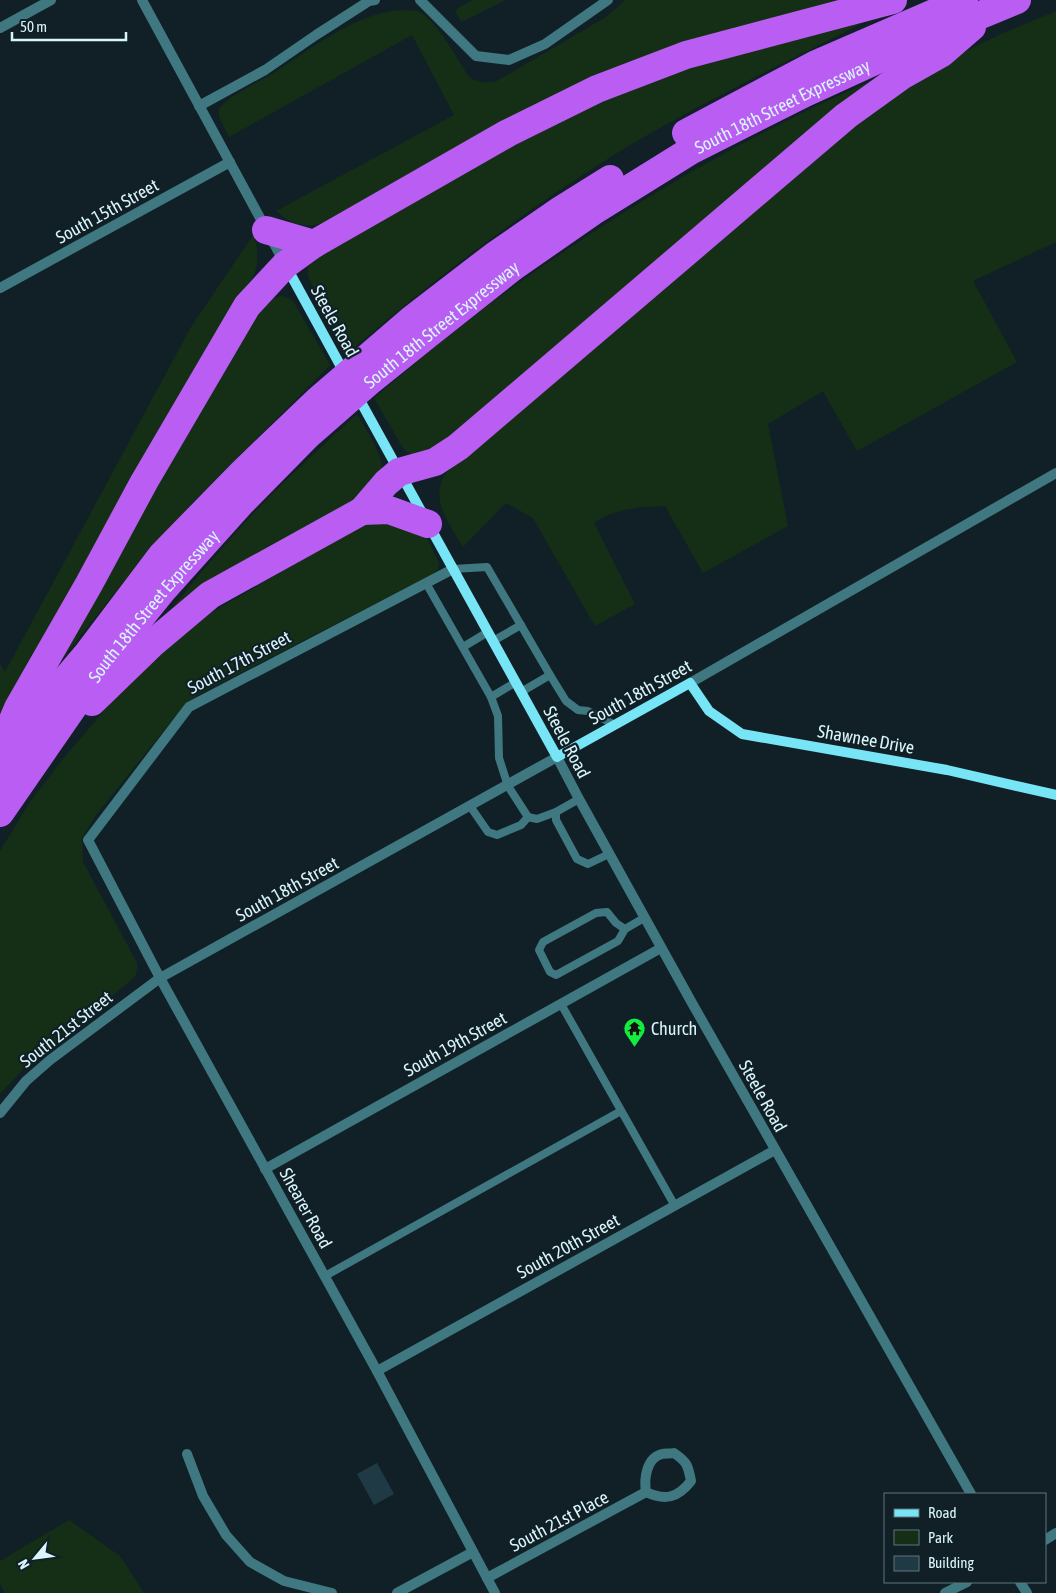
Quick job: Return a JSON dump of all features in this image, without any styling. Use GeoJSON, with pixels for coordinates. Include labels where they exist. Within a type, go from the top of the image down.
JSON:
{"type":"FeatureCollection","features":[{"type":"Feature","properties":{"kind":"highway"},"geometry":{"type":"LineString","coordinates":[[0,750],[18,708],[89,584],[148,474],[219,351],[246,306],[285,265],[314,244],[508,133],[597,89],[686,55],[893,0]]}},
{"type":"Feature","properties":{"kind":"highway","name":"South 18th Street Expressway"},"geometry":{"type":"LineString","coordinates":[[0,775],[48,700],[88,653],[162,555],[243,472],[318,400],[412,319],[494,256],[562,209],[664,145],[816,64],[964,0]]}},
{"type":"Feature","properties":{"kind":"highway","name":"South 18th Street Expressway"},"geometry":{"type":"LineString","coordinates":[[0,813],[103,664],[162,591],[242,503],[308,435],[364,386],[513,267],[595,210],[690,151],[813,89],[925,38],[1017,0]]}},
{"type":"Feature","properties":{"kind":"highway"},"geometry":{"type":"LineString","coordinates":[[45,749],[153,643],[210,595],[362,510],[386,483],[399,472],[435,462],[458,447],[846,116],[903,75],[942,53],[990,11]]}},
{"type":"Feature","properties":{"kind":"highway"},"geometry":{"type":"LineString","coordinates":[[266,230],[314,244]]}},
{"type":"Feature","properties":{"kind":"highway"},"geometry":{"type":"LineString","coordinates":[[362,510],[389,510],[428,524]]}},
{"type":"Feature","properties":{"kind":"main road","name":"Steele Road"},"geometry":{"type":"LineString","coordinates":[[285,265],[557,757]]}},
{"type":"Feature","properties":{"kind":"main road","name":"South 18th Street"},"geometry":{"type":"LineString","coordinates":[[557,757],[690,683]]}},
{"type":"Feature","properties":{"kind":"main road","name":"Shawnee Drive"},"geometry":{"type":"LineString","coordinates":[[690,683],[709,711],[742,734],[947,770],[1056,795]]}},
{"type":"Feature","properties":{"kind":"street"},"geometry":{"type":"LineString","coordinates":[[0,28],[51,0]]}},
{"type":"Feature","properties":{"kind":"street","name":"Steele Road"},"geometry":{"type":"LineString","coordinates":[[142,0],[285,265]]}},
{"type":"Feature","properties":{"kind":"street"},"geometry":{"type":"LineString","coordinates":[[199,106],[265,70],[316,35],[375,0]]}},
{"type":"Feature","properties":{"kind":"street"},"geometry":{"type":"LineString","coordinates":[[420,0],[476,56],[509,60],[545,44],[608,0]]}},
{"type":"Feature","properties":{"kind":"street","name":"South 15th Street"},"geometry":{"type":"LineString","coordinates":[[0,288],[230,162]]}},
{"type":"Feature","properties":{"kind":"street","name":"South 18th Street"},"geometry":{"type":"LineString","coordinates":[[690,683],[1056,473]]}},
{"type":"Feature","properties":{"kind":"street","name":"South 17th Street"},"geometry":{"type":"LineString","coordinates":[[88,840],[189,707],[453,569]]}},
{"type":"Feature","properties":{"kind":"street","name":"Steele Road"},"geometry":{"type":"LineString","coordinates":[[557,757],[644,918],[970,1493]]}},
{"type":"Feature","properties":{"kind":"street","name":"South 18th Street"},"geometry":{"type":"LineString","coordinates":[[160,978],[508,786],[557,757]]}},
{"type":"Feature","properties":{"kind":"street","name":"Shearer Road"},"geometry":{"type":"LineString","coordinates":[[88,840],[160,978],[378,1371],[495,1593]]}},
{"type":"Feature","properties":{"kind":"street","name":"South 19th Street"},"geometry":{"type":"LineString","coordinates":[[265,1168],[661,948]]}},
{"type":"Feature","properties":{"kind":"street","name":"South 21st Street"},"geometry":{"type":"LineString","coordinates":[[0,1114],[26,1081],[50,1060],[160,978]]}},
{"type":"Feature","properties":{"kind":"street","name":"South 20th Street"},"geometry":{"type":"LineString","coordinates":[[378,1371],[775,1150]]}},
{"type":"Feature","properties":{"kind":"street"},"geometry":{"type":"LineString","coordinates":[[674,1453],[684,1460],[689,1470],[691,1481],[685,1490],[675,1495],[659,1498],[646,1492],[646,1472],[653,1460],[660,1454],[674,1453]]}},
{"type":"Feature","properties":{"kind":"street"},"geometry":{"type":"LineString","coordinates":[[187,1454],[203,1496],[226,1535],[250,1562],[284,1581],[332,1593]]}},
{"type":"Feature","properties":{"kind":"street","name":"South 21st Place"},"geometry":{"type":"LineString","coordinates":[[486,1578],[646,1492]]}},
{"type":"Feature","properties":{"kind":"street"},"geometry":{"type":"LineString","coordinates":[[397,1593],[473,1552]]}},
{"type":"Feature","properties":{"kind":"street"},"geometry":{"type":"LineString","coordinates":[[945,1593],[965,1583]]}},
{"type":"Feature","properties":{"kind":"lane"},"geometry":{"type":"LineString","coordinates":[[453,569],[487,567],[566,702],[578,710],[588,711],[615,725]]}},
{"type":"Feature","properties":{"kind":"lane"},"geometry":{"type":"LineString","coordinates":[[426,583],[491,697],[498,716],[498,758],[508,786],[528,817],[536,819],[556,812],[579,799]]}},
{"type":"Feature","properties":{"kind":"lane"},"geometry":{"type":"LineString","coordinates":[[493,641],[521,625]]}},
{"type":"Feature","properties":{"kind":"lane"},"geometry":{"type":"LineString","coordinates":[[463,647],[488,632]]}},
{"type":"Feature","properties":{"kind":"lane"},"geometry":{"type":"LineString","coordinates":[[491,697],[550,675]]}},
{"type":"Feature","properties":{"kind":"lane"},"geometry":{"type":"LineString","coordinates":[[470,806],[488,832],[497,834],[521,825],[528,817]]}},
{"type":"Feature","properties":{"kind":"lane"},"geometry":{"type":"LineString","coordinates":[[556,812],[556,820],[577,859],[588,864],[609,854]]}},
{"type":"Feature","properties":{"kind":"lane"},"geometry":{"type":"LineString","coordinates":[[625,929],[616,923],[607,912],[596,912],[543,942],[539,950],[550,972],[556,975],[618,942],[625,929],[644,918]]}},
{"type":"Feature","properties":{"kind":"lane"},"geometry":{"type":"LineString","coordinates":[[561,1004],[675,1206]]}},
{"type":"Feature","properties":{"kind":"lane"},"geometry":{"type":"LineString","coordinates":[[325,1276],[621,1111]]}},
{"type":"Feature","properties":{"kind":"green space"},"geometry":{"type":"Polygon","coordinates":[[[473,0],[505,0],[461,22],[455,10],[473,0]]]}},
{"type":"Feature","properties":{"kind":"green space"},"geometry":{"type":"Polygon","coordinates":[[[625,0],[860,0],[691,46],[327,222],[319,224],[300,225],[288,220],[276,211],[454,115],[412,35],[229,137],[219,117],[219,108],[240,92],[346,27],[384,13],[402,10],[420,12],[434,24],[470,78],[480,82],[489,82],[497,81],[606,17],[625,0]]]}},
{"type":"Feature","properties":{"kind":"green space"},"geometry":{"type":"Polygon","coordinates":[[[1056,11],[1056,242],[973,281],[1017,362],[857,451],[823,391],[768,424],[788,526],[703,573],[665,506],[619,511],[594,523],[635,604],[595,626],[533,518],[506,503],[463,547],[448,522],[440,503],[439,494],[445,475],[465,455],[864,116],[959,55],[999,35],[1056,11]]]}},
{"type":"Feature","properties":{"kind":"green space"},"geometry":{"type":"Polygon","coordinates":[[[870,19],[706,103],[609,158],[508,226],[410,301],[348,353],[308,277],[308,268],[315,258],[548,120],[630,85],[870,19]]]}},
{"type":"Feature","properties":{"kind":"green space"},"geometry":{"type":"Polygon","coordinates":[[[869,82],[872,88],[447,446],[413,455],[403,448],[374,398],[426,354],[516,285],[558,256],[687,174],[822,103],[869,82]]]}},
{"type":"Feature","properties":{"kind":"green space"},"geometry":{"type":"Polygon","coordinates":[[[254,234],[257,260],[250,285],[0,719],[0,664],[5,672],[191,327],[254,234]]]}},
{"type":"Feature","properties":{"kind":"green space"},"geometry":{"type":"Polygon","coordinates":[[[281,296],[293,301],[330,365],[195,500],[117,590],[56,667],[223,357],[268,300],[281,296]]]}},
{"type":"Feature","properties":{"kind":"green space"},"geometry":{"type":"Polygon","coordinates":[[[357,414],[378,452],[382,468],[380,474],[358,502],[162,621],[214,557],[270,496],[357,414]]]}},
{"type":"Feature","properties":{"kind":"green space"},"geometry":{"type":"Polygon","coordinates":[[[380,519],[426,536],[439,563],[438,569],[433,574],[199,694],[174,718],[96,815],[82,838],[83,862],[137,963],[135,977],[24,1068],[0,1094],[0,851],[30,802],[63,759],[135,674],[209,614],[367,522],[380,519]]]}},
{"type":"Feature","properties":{"kind":"green space"},"geometry":{"type":"Polygon","coordinates":[[[69,1520],[120,1556],[144,1593],[5,1593],[0,1584],[0,1561],[69,1520]]]}},
{"type":"Feature","properties":{"kind":"building"},"geometry":{"type":"Polygon","coordinates":[[[377,1463],[394,1494],[374,1505],[357,1474],[377,1463]]]}},
{"type":"Feature","properties":{"kind":"place","name":"Church"},"geometry":{"type":"Point","coordinates":[635,1047]}}]}
